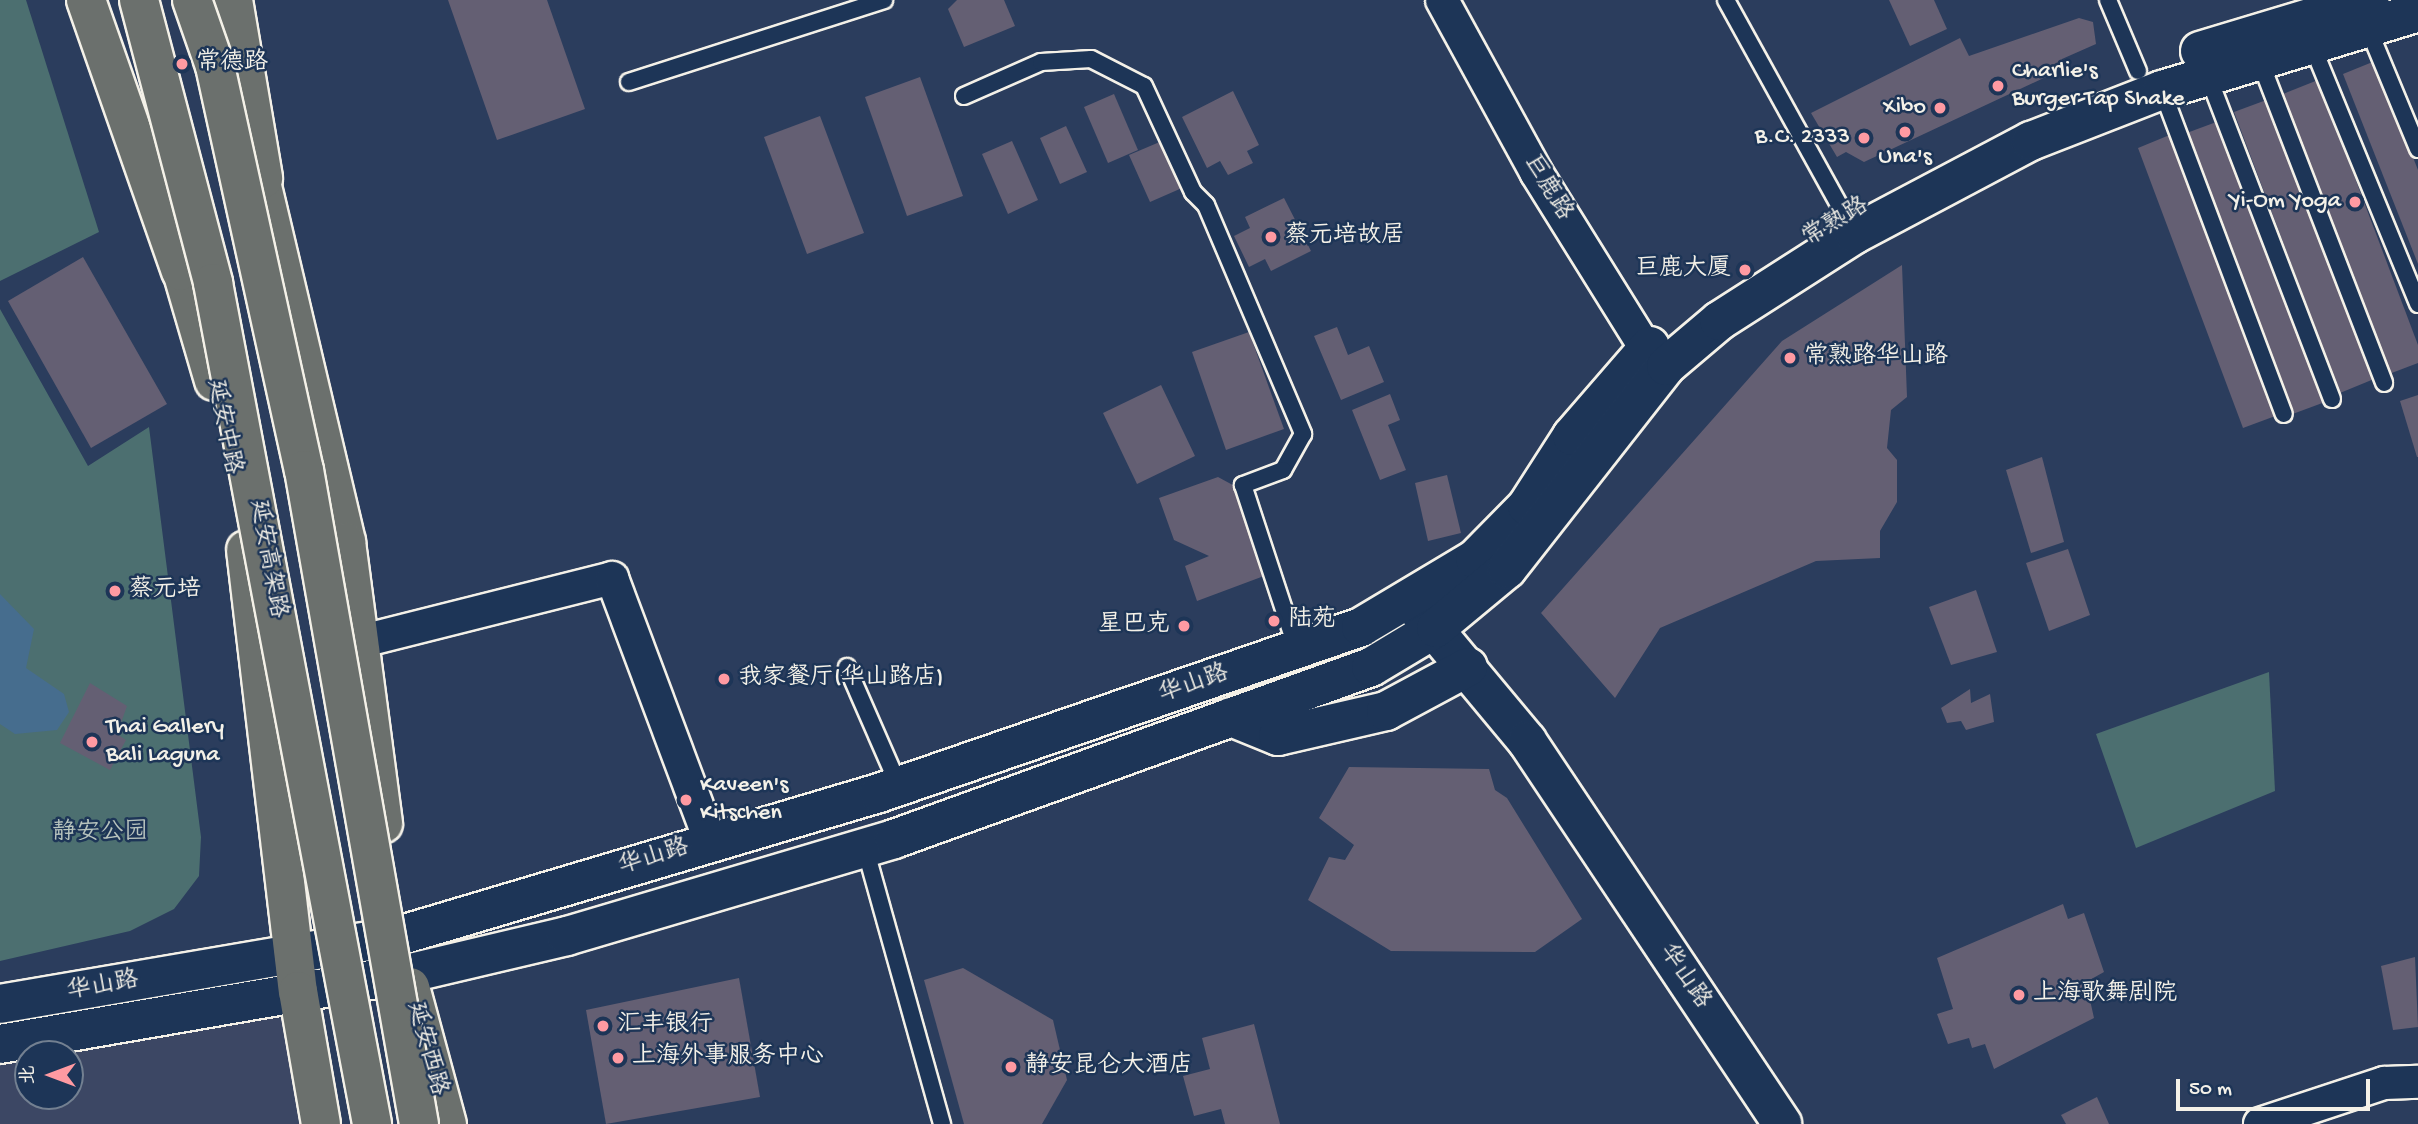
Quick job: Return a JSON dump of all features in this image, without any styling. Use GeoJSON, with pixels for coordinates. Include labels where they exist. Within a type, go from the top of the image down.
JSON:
{"type":"FeatureCollection","features":[{"type":"Feature","properties":{"kind":"main road"},"geometry":{"type":"LineString","coordinates":[[80,0],[128,179],[181,271]]}},
{"type":"Feature","properties":{"kind":"main road"},"geometry":{"type":"LineString","coordinates":[[86,0],[181,271]]}},
{"type":"Feature","properties":{"kind":"main road","name":"延安中路"},"geometry":{"type":"LineString","coordinates":[[107,0],[181,271],[207,344],[250,568],[298,991]]}},
{"type":"Feature","properties":{"kind":"main road","name":"延安高架路"},"geometry":{"type":"LineString","coordinates":[[139,0],[213,282],[372,1124]]}},
{"type":"Feature","properties":{"kind":"main road"},"geometry":{"type":"LineString","coordinates":[[192,0],[215,66],[304,470],[419,1124]]}},
{"type":"Feature","properties":{"kind":"main road"},"geometry":{"type":"LineString","coordinates":[[204,0],[262,178]]}},
{"type":"Feature","properties":{"kind":"main road"},"geometry":{"type":"LineString","coordinates":[[233,0],[262,178],[362,641],[398,936],[406,974]]}},
{"type":"Feature","properties":{"kind":"main road"},"geometry":{"type":"LineString","coordinates":[[253,0],[262,178]]}},
{"type":"Feature","properties":{"kind":"main road","name":"常熟路"},"geometry":{"type":"LineString","coordinates":[[1406,598],[1475,559],[1518,515],[1572,436],[1656,357],[1850,225],[2031,141],[2150,81],[2368,14],[2418,12]]}},
{"type":"Feature","properties":{"kind":"main road","name":"常熟路"},"geometry":{"type":"LineString","coordinates":[[2150,81],[2208,76],[2260,61],[2312,45],[2368,14]]}},
{"type":"Feature","properties":{"kind":"main road","name":"常熟路"},"geometry":{"type":"LineString","coordinates":[[1436,628],[1507,569],[1656,357],[1745,304],[1850,225]]}},
{"type":"Feature","properties":{"kind":"main road"},"geometry":{"type":"LineString","coordinates":[[1436,628],[1466,626],[1523,577],[1678,382],[1743,321],[1745,304]]}},
{"type":"Feature","properties":{"kind":"main road","name":"华山路"},"geometry":{"type":"LineString","coordinates":[[0,1004],[398,936],[710,840],[899,786],[1361,627],[1406,598],[1436,628],[1527,741],[1782,1124]]}},
{"type":"Feature","properties":{"kind":"main road","name":"华山路"},"geometry":{"type":"LineString","coordinates":[[0,1044],[406,974],[567,936],[865,848],[1371,667],[1436,628]]}},
{"type":"Feature","properties":{"kind":"main road"},"geometry":{"type":"LineString","coordinates":[[1231,717],[1278,736],[1386,711],[1468,667]]}},
{"type":"Feature","properties":{"kind":"main road","name":"延安西路"},"geometry":{"type":"LineString","coordinates":[[406,974],[447,1124]]}},
{"type":"Feature","properties":{"kind":"main road"},"geometry":{"type":"LineString","coordinates":[[298,991],[321,1124]]}},
{"type":"Feature","properties":{"kind":"street","name":"巨鹿路"},"geometry":{"type":"LineString","coordinates":[[1442,0],[1536,172],[1656,357]]}},
{"type":"Feature","properties":{"kind":"street"},"geometry":{"type":"LineString","coordinates":[[362,641],[612,578],[710,840]]}},
{"type":"Feature","properties":{"kind":"street"},"geometry":{"type":"LineString","coordinates":[[2260,1124],[2385,1083],[2418,1082]]}},
{"type":"Feature","properties":{"kind":"lane"},"geometry":{"type":"LineString","coordinates":[[629,82],[884,0]]}},
{"type":"Feature","properties":{"kind":"lane"},"geometry":{"type":"LineString","coordinates":[[1726,0],[1850,225]]}},
{"type":"Feature","properties":{"kind":"lane"},"geometry":{"type":"LineString","coordinates":[[2108,0],[2150,81],[2284,414]]}},
{"type":"Feature","properties":{"kind":"lane"},"geometry":{"type":"LineString","coordinates":[[2368,14],[2418,149]]}},
{"type":"Feature","properties":{"kind":"lane"},"geometry":{"type":"LineString","coordinates":[[2312,45],[2418,304]]}},
{"type":"Feature","properties":{"kind":"lane"},"geometry":{"type":"LineString","coordinates":[[964,96],[1041,62],[1091,59],[1144,86],[1193,192],[1206,205],[1303,434],[1283,470],[1244,485],[1297,649]]}},
{"type":"Feature","properties":{"kind":"lane"},"geometry":{"type":"LineString","coordinates":[[2260,61],[2384,383]]}},
{"type":"Feature","properties":{"kind":"lane"},"geometry":{"type":"LineString","coordinates":[[2208,76],[2332,398]]}},
{"type":"Feature","properties":{"kind":"lane"},"geometry":{"type":"LineString","coordinates":[[847,667],[899,786]]}},
{"type":"Feature","properties":{"kind":"lane"},"geometry":{"type":"LineString","coordinates":[[865,848],[942,1124]]}},
{"type":"Feature","properties":{"kind":"shaded area"},"geometry":{"type":"Polygon","coordinates":[[[0,594],[34,629],[26,668],[64,694],[69,712],[57,730],[15,734],[0,724],[0,594]]]}},
{"type":"Feature","properties":{"kind":"shaded area"},"geometry":{"type":"Polygon","coordinates":[[[288,1005],[310,1124],[0,1124],[0,1057],[14,1054],[14,1110],[84,1110],[84,1042],[288,1005]]]}},
{"type":"Feature","properties":{"kind":"green space"},"geometry":{"type":"Polygon","coordinates":[[[0,0],[26,0],[99,232],[0,281],[0,0]]]}},
{"type":"Feature","properties":{"kind":"green space","name":"静安公园"},"geometry":{"type":"Polygon","coordinates":[[[0,309],[88,466],[149,427],[201,837],[199,876],[174,909],[130,931],[0,961],[0,309]]]}},
{"type":"Feature","properties":{"kind":"green space"},"geometry":{"type":"Polygon","coordinates":[[[2269,672],[2275,791],[2136,848],[2096,734],[2269,672]]]}},
{"type":"Feature","properties":{"kind":"building"},"geometry":{"type":"Polygon","coordinates":[[[448,0],[547,0],[585,109],[497,140],[448,0]]]}},
{"type":"Feature","properties":{"kind":"building"},"geometry":{"type":"Polygon","coordinates":[[[957,0],[1004,0],[1015,26],[964,47],[948,9],[957,0]]]}},
{"type":"Feature","properties":{"kind":"building"},"geometry":{"type":"Polygon","coordinates":[[[1889,0],[1934,0],[1947,29],[1910,46],[1889,0]]]}},
{"type":"Feature","properties":{"kind":"building"},"geometry":{"type":"Polygon","coordinates":[[[2079,18],[2093,22],[2096,44],[2062,59],[2061,70],[1864,162],[1846,152],[1837,157],[1811,113],[1960,38],[1969,56],[2079,18]]]}},
{"type":"Feature","properties":{"kind":"building"},"geometry":{"type":"Polygon","coordinates":[[[2375,61],[2418,170],[2418,264],[2343,74],[2375,61]]]}},
{"type":"Feature","properties":{"kind":"building"},"geometry":{"type":"Polygon","coordinates":[[[920,77],[963,196],[907,216],[865,97],[920,77]]]}},
{"type":"Feature","properties":{"kind":"building"},"geometry":{"type":"Polygon","coordinates":[[[2318,80],[2418,345],[2418,363],[2389,374],[2283,94],[2318,80]]]}},
{"type":"Feature","properties":{"kind":"building"},"geometry":{"type":"Polygon","coordinates":[[[1233,91],[1259,145],[1247,151],[1253,163],[1228,175],[1220,161],[1207,168],[1182,117],[1233,91]]]}},
{"type":"Feature","properties":{"kind":"building"},"geometry":{"type":"Polygon","coordinates":[[[1114,94],[1138,150],[1108,163],[1084,107],[1114,94]]]}},
{"type":"Feature","properties":{"kind":"building"},"geometry":{"type":"Polygon","coordinates":[[[2269,99],[2374,379],[2340,393],[2234,112],[2269,99]]]}},
{"type":"Feature","properties":{"kind":"building"},"geometry":{"type":"Polygon","coordinates":[[[820,116],[864,233],[807,254],[764,137],[820,116]]]}},
{"type":"Feature","properties":{"kind":"building"},"geometry":{"type":"Polygon","coordinates":[[[2219,121],[2325,402],[2290,415],[2184,134],[2219,121]]]}},
{"type":"Feature","properties":{"kind":"building"},"geometry":{"type":"Polygon","coordinates":[[[1066,126],[1087,172],[1060,184],[1040,138],[1066,126]]]}},
{"type":"Feature","properties":{"kind":"building"},"geometry":{"type":"Polygon","coordinates":[[[2172,134],[2278,415],[2243,428],[2138,148],[2172,134]]]}},
{"type":"Feature","properties":{"kind":"building"},"geometry":{"type":"Polygon","coordinates":[[[1012,141],[1038,200],[1008,214],[982,154],[1012,141]]]}},
{"type":"Feature","properties":{"kind":"building"},"geometry":{"type":"Polygon","coordinates":[[[1162,141],[1182,188],[1150,202],[1129,155],[1162,141]]]}},
{"type":"Feature","properties":{"kind":"building"},"geometry":{"type":"Polygon","coordinates":[[[1284,198],[1311,251],[1271,271],[1265,259],[1249,267],[1234,236],[1250,228],[1245,217],[1284,198]]]}},
{"type":"Feature","properties":{"kind":"building"},"geometry":{"type":"Polygon","coordinates":[[[83,257],[167,404],[91,448],[8,301],[83,257]]]}},
{"type":"Feature","properties":{"kind":"building"},"geometry":{"type":"Polygon","coordinates":[[[1902,265],[1907,397],[1891,410],[1887,448],[1897,460],[1897,502],[1880,531],[1880,558],[1816,561],[1660,628],[1615,698],[1541,613],[1782,341],[1902,265]]]}},
{"type":"Feature","properties":{"kind":"building"},"geometry":{"type":"Polygon","coordinates":[[[1337,327],[1348,355],[1369,346],[1384,382],[1341,400],[1314,336],[1337,327]]]}},
{"type":"Feature","properties":{"kind":"building"},"geometry":{"type":"Polygon","coordinates":[[[1249,332],[1284,429],[1226,450],[1192,352],[1249,332]]]}},
{"type":"Feature","properties":{"kind":"building"},"geometry":{"type":"Polygon","coordinates":[[[1161,385],[1195,456],[1137,484],[1103,413],[1161,385]]]}},
{"type":"Feature","properties":{"kind":"building"},"geometry":{"type":"Polygon","coordinates":[[[1390,394],[1400,420],[1388,425],[1406,470],[1380,480],[1352,410],[1390,394]]]}},
{"type":"Feature","properties":{"kind":"building"},"geometry":{"type":"Polygon","coordinates":[[[2418,395],[2418,457],[2417,457],[2400,401],[2418,395]]]}},
{"type":"Feature","properties":{"kind":"building"},"geometry":{"type":"Polygon","coordinates":[[[2042,457],[2064,542],[2031,553],[2006,470],[2042,457]]]}},
{"type":"Feature","properties":{"kind":"building"},"geometry":{"type":"Polygon","coordinates":[[[1447,475],[1461,533],[1428,541],[1415,483],[1447,475]]]}},
{"type":"Feature","properties":{"kind":"building"},"geometry":{"type":"Polygon","coordinates":[[[1218,477],[1242,490],[1272,573],[1197,601],[1185,566],[1209,556],[1174,540],[1159,498],[1218,477]]]}},
{"type":"Feature","properties":{"kind":"building"},"geometry":{"type":"Polygon","coordinates":[[[2068,549],[2090,615],[2049,631],[2026,563],[2068,549]]]}},
{"type":"Feature","properties":{"kind":"building"},"geometry":{"type":"Polygon","coordinates":[[[1976,590],[1997,652],[1951,665],[1929,607],[1976,590]]]}},
{"type":"Feature","properties":{"kind":"building"},"geometry":{"type":"Polygon","coordinates":[[[90,683],[127,706],[117,734],[126,740],[110,770],[60,743],[90,683]]]}},
{"type":"Feature","properties":{"kind":"building"},"geometry":{"type":"Polygon","coordinates":[[[1970,689],[1971,703],[1990,694],[1994,722],[1966,730],[1961,721],[1947,723],[1941,708],[1970,689]]]}},
{"type":"Feature","properties":{"kind":"building"},"geometry":{"type":"Polygon","coordinates":[[[1349,767],[1489,769],[1495,790],[1507,798],[1582,919],[1535,952],[1391,951],[1308,900],[1329,857],[1345,860],[1354,845],[1319,818],[1349,767]]]}},
{"type":"Feature","properties":{"kind":"building","name":"上海歌舞剧院"},"geometry":{"type":"Polygon","coordinates":[[[2063,904],[2068,919],[2084,913],[2104,972],[2086,982],[2094,1018],[1994,1069],[1985,1044],[1972,1048],[1969,1038],[1948,1044],[1937,1014],[1953,1009],[1937,958],[2063,904]]]}},
{"type":"Feature","properties":{"kind":"building"},"geometry":{"type":"Polygon","coordinates":[[[2415,957],[2418,1027],[2393,1030],[2381,966],[2415,957]]]}},
{"type":"Feature","properties":{"kind":"building"},"geometry":{"type":"Polygon","coordinates":[[[963,968],[1053,1020],[1067,1080],[1042,1124],[964,1124],[924,980],[963,968]]]}},
{"type":"Feature","properties":{"kind":"building"},"geometry":{"type":"Polygon","coordinates":[[[739,978],[760,1097],[606,1124],[586,1010],[739,978]]]}},
{"type":"Feature","properties":{"kind":"building"},"geometry":{"type":"Polygon","coordinates":[[[1254,1024],[1280,1124],[1225,1124],[1221,1109],[1194,1116],[1183,1076],[1210,1069],[1202,1038],[1254,1024]]]}},
{"type":"Feature","properties":{"kind":"building"},"geometry":{"type":"Polygon","coordinates":[[[2097,1097],[2109,1124],[2066,1124],[2061,1115],[2097,1097]]]}},
{"type":"Feature","properties":{"kind":"place","name":"常德路"},"geometry":{"type":"Point","coordinates":[182,64]}},
{"type":"Feature","properties":{"kind":"place","name":"Charlie's Burger Tap Shake"},"geometry":{"type":"Point","coordinates":[1998,86]}},
{"type":"Feature","properties":{"kind":"place","name":"Xibo"},"geometry":{"type":"Point","coordinates":[1940,108]}},
{"type":"Feature","properties":{"kind":"place","name":"Una's"},"geometry":{"type":"Point","coordinates":[1905,132]}},
{"type":"Feature","properties":{"kind":"place","name":"B.C. 2333"},"geometry":{"type":"Point","coordinates":[1864,138]}},
{"type":"Feature","properties":{"kind":"place","name":"Yi-Om Yoga"},"geometry":{"type":"Point","coordinates":[2355,202]}},
{"type":"Feature","properties":{"kind":"place","name":"蔡元培故居"},"geometry":{"type":"Point","coordinates":[1271,237]}},
{"type":"Feature","properties":{"kind":"place","name":"巨鹿大厦"},"geometry":{"type":"Point","coordinates":[1745,270]}},
{"type":"Feature","properties":{"kind":"place","name":"常熟路华山路"},"geometry":{"type":"Point","coordinates":[1790,358]}},
{"type":"Feature","properties":{"kind":"place","name":"蔡元培"},"geometry":{"type":"Point","coordinates":[115,591]}},
{"type":"Feature","properties":{"kind":"place","name":"陆苑"},"geometry":{"type":"Point","coordinates":[1274,621]}},
{"type":"Feature","properties":{"kind":"place","name":"星巴克"},"geometry":{"type":"Point","coordinates":[1184,626]}},
{"type":"Feature","properties":{"kind":"place","name":"我家餐厅(华山路店)"},"geometry":{"type":"Point","coordinates":[724,679]}},
{"type":"Feature","properties":{"kind":"place","name":"Thai Gallery Bali Laguna"},"geometry":{"type":"Point","coordinates":[92,742]}},
{"type":"Feature","properties":{"kind":"place","name":"Kaveen's Kitschen"},"geometry":{"type":"Point","coordinates":[686,800]}},
{"type":"Feature","properties":{"kind":"place","name":"上海歌舞剧院"},"geometry":{"type":"Point","coordinates":[2019,995]}},
{"type":"Feature","properties":{"kind":"place","name":"汇丰银行"},"geometry":{"type":"Point","coordinates":[603,1026]}},
{"type":"Feature","properties":{"kind":"place","name":"上海外事服务中心"},"geometry":{"type":"Point","coordinates":[618,1058]}},
{"type":"Feature","properties":{"kind":"place","name":"静安昆仑大酒店"},"geometry":{"type":"Point","coordinates":[1011,1067]}}]}
